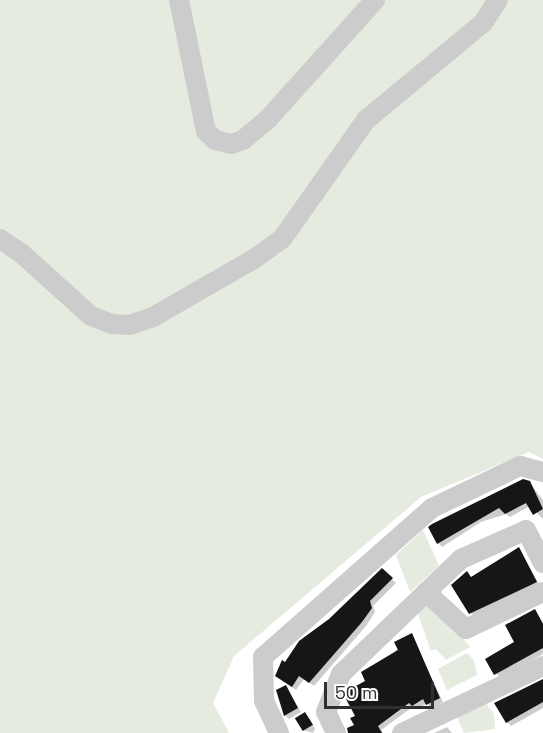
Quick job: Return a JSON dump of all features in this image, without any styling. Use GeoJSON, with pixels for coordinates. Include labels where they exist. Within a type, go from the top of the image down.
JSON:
{"type":"FeatureCollection","features":[{"type":"Feature","properties":{"kind":"street"},"geometry":{"type":"LineString","coordinates":[[179,0],[206,131],[215,140],[231,144],[243,140],[268,119],[375,0]]}},
{"type":"Feature","properties":{"kind":"street"},"geometry":{"type":"LineString","coordinates":[[0,239],[21,253],[91,316],[112,324],[129,325],[153,317],[254,259],[282,239],[302,216],[366,120],[483,23],[498,0]]}},
{"type":"Feature","properties":{"kind":"street"},"geometry":{"type":"LineString","coordinates":[[279,733],[264,701],[264,657],[432,508],[520,466],[543,472]]}},
{"type":"Feature","properties":{"kind":"street"},"geometry":{"type":"LineString","coordinates":[[336,733],[326,712],[341,674],[461,559],[526,530],[543,563]]}},
{"type":"Feature","properties":{"kind":"street"},"geometry":{"type":"LineString","coordinates":[[426,592],[466,629],[543,592]]}},
{"type":"Feature","properties":{"kind":"street"},"geometry":{"type":"LineString","coordinates":[[402,733],[543,666]]}},
{"type":"Feature","properties":{"kind":"shaded area"},"geometry":{"type":"Polygon","coordinates":[[[0,0],[543,0],[543,459],[529,452],[421,497],[234,656],[213,703],[229,733],[0,733],[0,0]]]}},
{"type":"Feature","properties":{"kind":"shaded area"},"geometry":{"type":"Polygon","coordinates":[[[423,530],[439,566],[410,592],[396,555],[423,530]]]}},
{"type":"Feature","properties":{"kind":"shaded area"},"geometry":{"type":"Polygon","coordinates":[[[425,603],[435,604],[470,647],[446,660],[436,649],[431,651],[417,611],[425,603]]]}},
{"type":"Feature","properties":{"kind":"shaded area"},"geometry":{"type":"Polygon","coordinates":[[[467,653],[474,660],[477,675],[447,690],[438,669],[467,653]]]}},
{"type":"Feature","properties":{"kind":"shaded area"},"geometry":{"type":"Polygon","coordinates":[[[486,703],[494,714],[495,729],[464,733],[457,717],[486,703]]]}},
{"type":"Feature","properties":{"kind":"building"},"geometry":{"type":"Polygon","coordinates":[[[523,479],[530,481],[543,509],[533,515],[526,503],[505,514],[499,508],[437,544],[428,527],[523,479]]]}},
{"type":"Feature","properties":{"kind":"building"},"geometry":{"type":"Polygon","coordinates":[[[519,547],[537,582],[469,614],[451,585],[467,571],[471,577],[519,547]]]}},
{"type":"Feature","properties":{"kind":"building"},"geometry":{"type":"Polygon","coordinates":[[[382,568],[393,578],[370,601],[372,608],[362,622],[309,683],[299,676],[292,687],[275,676],[282,660],[285,662],[299,641],[329,619],[382,568]]]}},
{"type":"Feature","properties":{"kind":"building"},"geometry":{"type":"Polygon","coordinates":[[[535,609],[543,624],[543,648],[494,675],[485,659],[514,642],[505,625],[535,609]]]}},
{"type":"Feature","properties":{"kind":"building"},"geometry":{"type":"Polygon","coordinates":[[[412,633],[440,698],[426,705],[423,699],[412,706],[409,703],[378,726],[382,733],[348,733],[347,728],[354,725],[350,718],[355,716],[346,699],[347,691],[365,681],[361,672],[398,650],[394,642],[412,633]]]}},
{"type":"Feature","properties":{"kind":"building"},"geometry":{"type":"Polygon","coordinates":[[[543,679],[543,702],[506,723],[494,703],[543,679]]]}},
{"type":"Feature","properties":{"kind":"building"},"geometry":{"type":"Polygon","coordinates":[[[286,685],[298,708],[284,716],[276,690],[286,685]]]}},
{"type":"Feature","properties":{"kind":"building"},"geometry":{"type":"Polygon","coordinates":[[[305,712],[313,725],[303,731],[295,718],[305,712]]]}}]}
